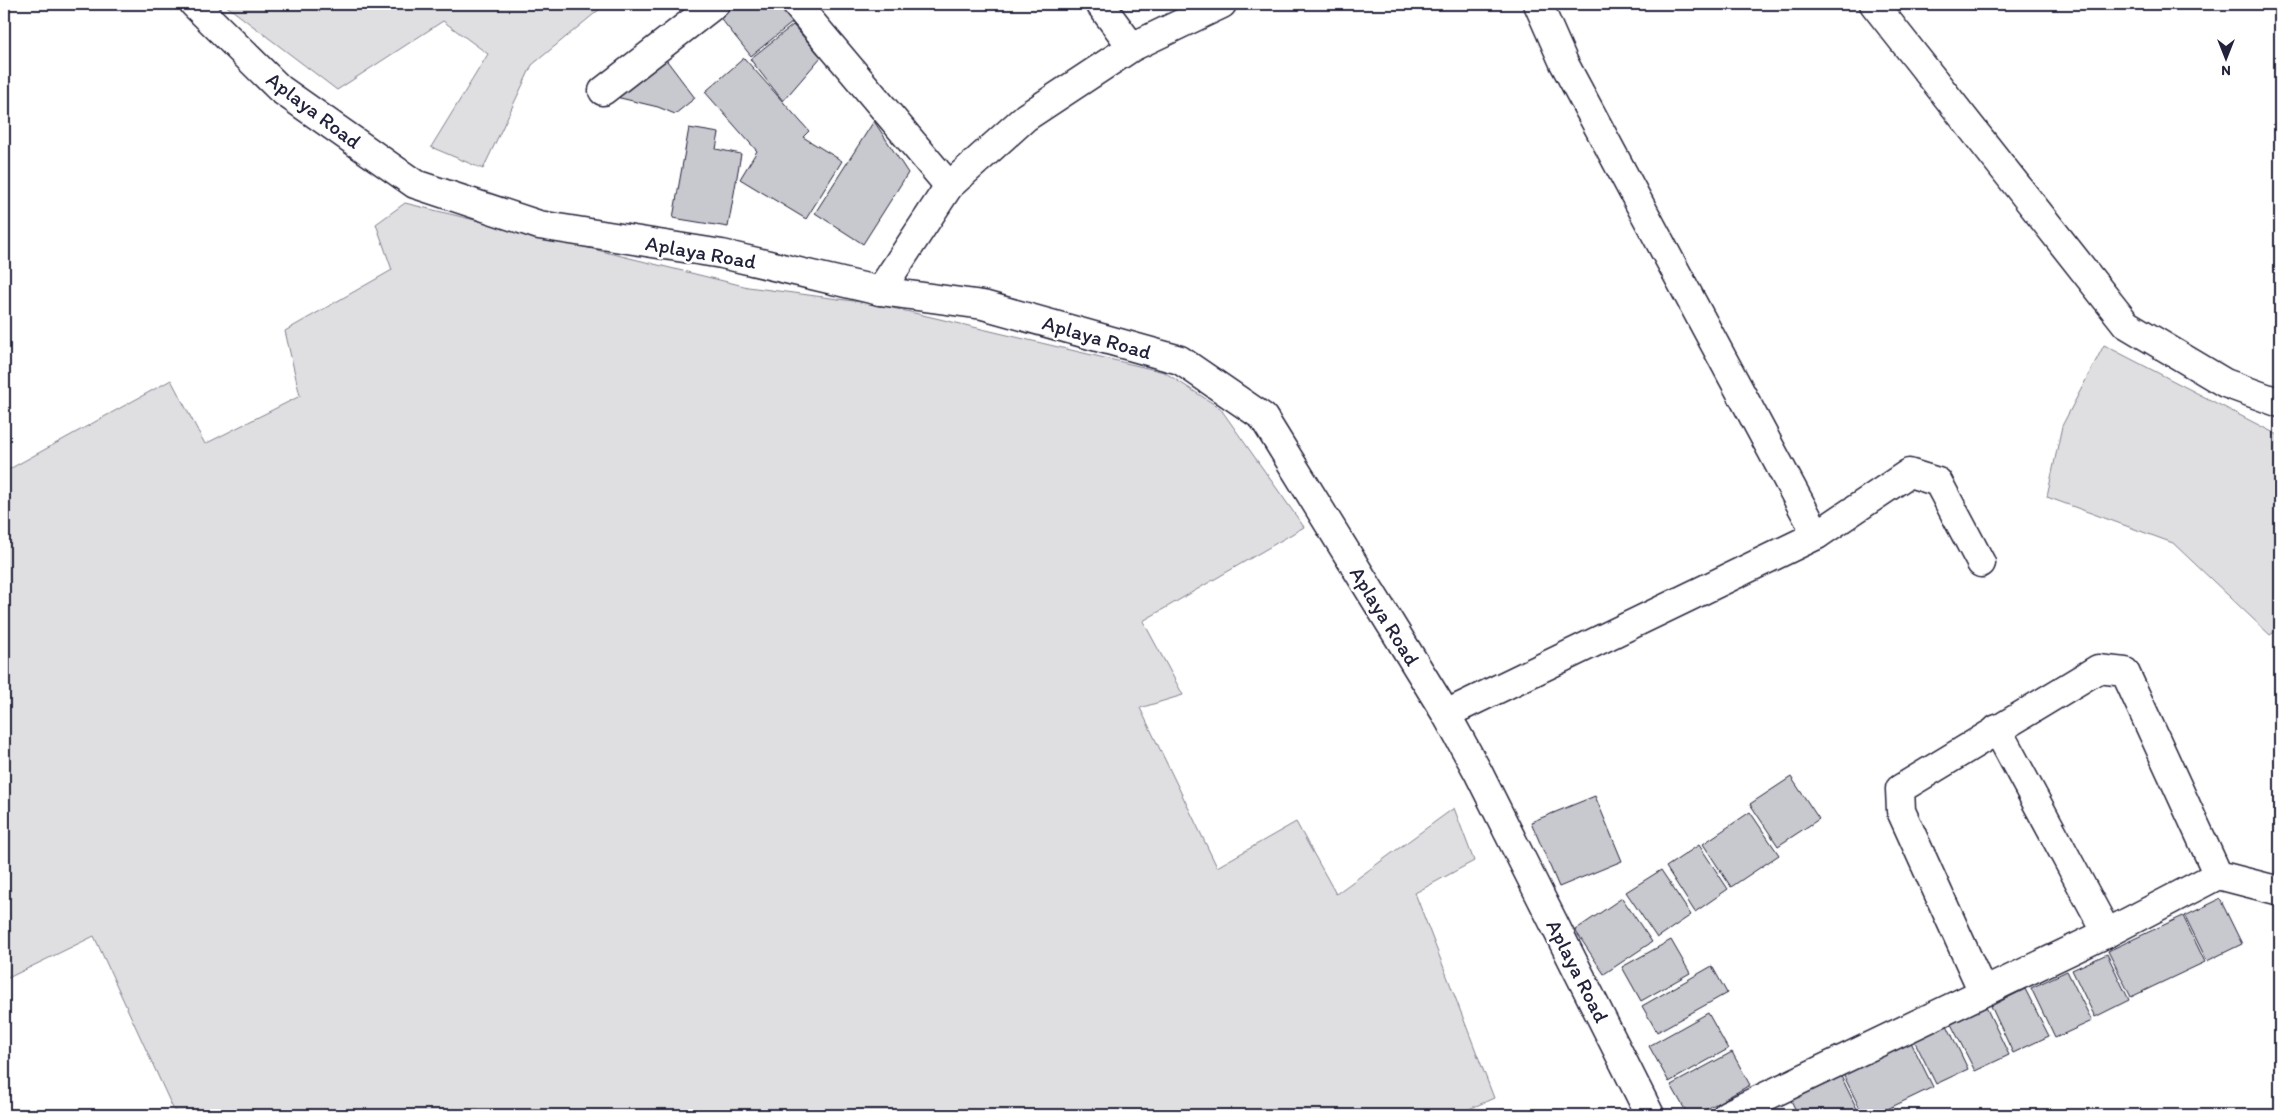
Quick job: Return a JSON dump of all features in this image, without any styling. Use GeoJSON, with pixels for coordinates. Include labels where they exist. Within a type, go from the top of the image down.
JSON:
{"type":"FeatureCollection","features":[{"type":"Feature","properties":{"kind":"street","name":"Aplaya Road"},"geometry":{"type":"LineString","coordinates":[[194,4],[280,89],[415,184],[540,225],[722,254],[880,291],[983,305],[1180,360],[1263,418],[1446,714],[1478,772],[1650,1115]]}},
{"type":"Feature","properties":{"kind":"street"},"geometry":{"type":"LineString","coordinates":[[603,91],[715,4]]}},
{"type":"Feature","properties":{"kind":"street"},"geometry":{"type":"LineString","coordinates":[[796,4],[949,186]]}},
{"type":"Feature","properties":{"kind":"street"},"geometry":{"type":"LineString","coordinates":[[1100,4],[1132,47]]}},
{"type":"Feature","properties":{"kind":"street"},"geometry":{"type":"LineString","coordinates":[[880,291],[949,186],[1026,117],[1132,47],[1222,4]]}},
{"type":"Feature","properties":{"kind":"street"},"geometry":{"type":"LineString","coordinates":[[1538,4],[1564,63],[1817,535]]}},
{"type":"Feature","properties":{"kind":"street"},"geometry":{"type":"LineString","coordinates":[[1874,4],[2126,324],[2225,383],[2280,403]]}},
{"type":"Feature","properties":{"kind":"street"},"geometry":{"type":"LineString","coordinates":[[1446,714],[1817,535],[1909,473],[1938,482],[1982,563]]}},
{"type":"Feature","properties":{"kind":"street"},"geometry":{"type":"LineString","coordinates":[[1983,992],[1901,811],[1900,788],[2098,669],[2126,672],[2218,875]]}},
{"type":"Feature","properties":{"kind":"street"},"geometry":{"type":"LineString","coordinates":[[1997,729],[2107,933]]}},
{"type":"Feature","properties":{"kind":"street"},"geometry":{"type":"LineString","coordinates":[[1727,1115],[2107,933],[2218,875],[2280,891]]}},
{"type":"Feature","properties":{"kind":"shaded area"},"geometry":{"type":"Polygon","coordinates":[[[224,4],[606,4],[532,65],[483,169],[431,147],[488,54],[443,21],[337,90],[224,4]]]}},
{"type":"Feature","properties":{"kind":"shaded area"},"geometry":{"type":"Polygon","coordinates":[[[405,203],[748,287],[876,304],[1164,372],[1220,408],[1304,527],[1143,621],[1183,695],[1140,708],[1217,867],[1296,822],[1336,894],[1454,808],[1474,861],[1415,893],[1494,1098],[1456,1115],[480,1115],[476,1108],[462,1115],[176,1115],[94,936],[4,980],[4,472],[171,380],[205,444],[300,396],[285,331],[392,270],[376,224],[405,203]]]}},
{"type":"Feature","properties":{"kind":"shaded area"},"geometry":{"type":"Polygon","coordinates":[[[2104,345],[2280,436],[2280,628],[2270,635],[2173,543],[2047,497],[2062,426],[2104,345]]]}},
{"type":"Feature","properties":{"kind":"building"},"geometry":{"type":"Polygon","coordinates":[[[733,4],[778,4],[793,22],[751,56],[718,15],[733,4]]]}},
{"type":"Feature","properties":{"kind":"building"},"geometry":{"type":"Polygon","coordinates":[[[793,25],[821,57],[783,101],[750,59],[793,25]]]}},
{"type":"Feature","properties":{"kind":"building"},"geometry":{"type":"Polygon","coordinates":[[[661,53],[695,98],[675,114],[658,107],[616,97],[661,53]]]}},
{"type":"Feature","properties":{"kind":"building"},"geometry":{"type":"Polygon","coordinates":[[[744,58],[809,131],[803,137],[842,161],[806,219],[740,179],[757,151],[705,92],[744,58]]]}},
{"type":"Feature","properties":{"kind":"building"},"geometry":{"type":"Polygon","coordinates":[[[874,121],[908,173],[863,244],[815,213],[874,121]]]}},
{"type":"Feature","properties":{"kind":"building"},"geometry":{"type":"Polygon","coordinates":[[[689,128],[719,133],[716,149],[741,154],[728,227],[673,218],[689,128]]]}},
{"type":"Feature","properties":{"kind":"building"},"geometry":{"type":"Polygon","coordinates":[[[1791,777],[1819,819],[1778,846],[1750,804],[1791,777]]]}},
{"type":"Feature","properties":{"kind":"building"},"geometry":{"type":"Polygon","coordinates":[[[1595,796],[1622,861],[1559,887],[1531,822],[1595,796]]]}},
{"type":"Feature","properties":{"kind":"building"},"geometry":{"type":"Polygon","coordinates":[[[1750,812],[1779,855],[1731,887],[1703,844],[1750,812]]]}},
{"type":"Feature","properties":{"kind":"building"},"geometry":{"type":"Polygon","coordinates":[[[1699,845],[1728,889],[1695,912],[1666,867],[1699,845]]]}},
{"type":"Feature","properties":{"kind":"building"},"geometry":{"type":"Polygon","coordinates":[[[1661,870],[1691,915],[1657,938],[1626,892],[1661,870]]]}},
{"type":"Feature","properties":{"kind":"building"},"geometry":{"type":"Polygon","coordinates":[[[1622,898],[1652,942],[1604,974],[1575,930],[1622,898]]]}},
{"type":"Feature","properties":{"kind":"building"},"geometry":{"type":"Polygon","coordinates":[[[2220,899],[2242,944],[2207,961],[2185,916],[2220,899]]]}},
{"type":"Feature","properties":{"kind":"building"},"geometry":{"type":"Polygon","coordinates":[[[2183,916],[2205,962],[2131,997],[2108,951],[2183,916]]]}},
{"type":"Feature","properties":{"kind":"building"},"geometry":{"type":"Polygon","coordinates":[[[1671,940],[1690,973],[1641,1001],[1622,967],[1671,940]]]}},
{"type":"Feature","properties":{"kind":"building"},"geometry":{"type":"Polygon","coordinates":[[[2107,954],[2129,1000],[2095,1017],[2072,970],[2107,954]]]}},
{"type":"Feature","properties":{"kind":"building"},"geometry":{"type":"Polygon","coordinates":[[[1712,966],[1727,993],[1657,1032],[1642,1006],[1712,966]]]}},
{"type":"Feature","properties":{"kind":"building"},"geometry":{"type":"Polygon","coordinates":[[[2067,971],[2092,1021],[2055,1038],[2031,988],[2067,971]]]}},
{"type":"Feature","properties":{"kind":"building"},"geometry":{"type":"Polygon","coordinates":[[[2025,989],[2049,1036],[2013,1053],[1991,1006],[2025,989]]]}},
{"type":"Feature","properties":{"kind":"building"},"geometry":{"type":"Polygon","coordinates":[[[1986,1007],[2009,1055],[1975,1071],[1951,1024],[1986,1007]]]}},
{"type":"Feature","properties":{"kind":"building"},"geometry":{"type":"Polygon","coordinates":[[[1708,1013],[1728,1049],[1669,1082],[1649,1046],[1708,1013]]]}},
{"type":"Feature","properties":{"kind":"building"},"geometry":{"type":"Polygon","coordinates":[[[1947,1025],[1968,1069],[1936,1084],[1914,1040],[1947,1025]]]}},
{"type":"Feature","properties":{"kind":"building"},"geometry":{"type":"Polygon","coordinates":[[[1909,1038],[1933,1087],[1875,1115],[1863,1115],[1841,1070],[1909,1038]]]}},
{"type":"Feature","properties":{"kind":"building"},"geometry":{"type":"Polygon","coordinates":[[[1732,1052],[1750,1085],[1696,1115],[1688,1115],[1671,1085],[1732,1052]]]}},
{"type":"Feature","properties":{"kind":"building"},"geometry":{"type":"Polygon","coordinates":[[[1838,1070],[1860,1115],[1798,1115],[1788,1094],[1838,1070]]]}}]}
